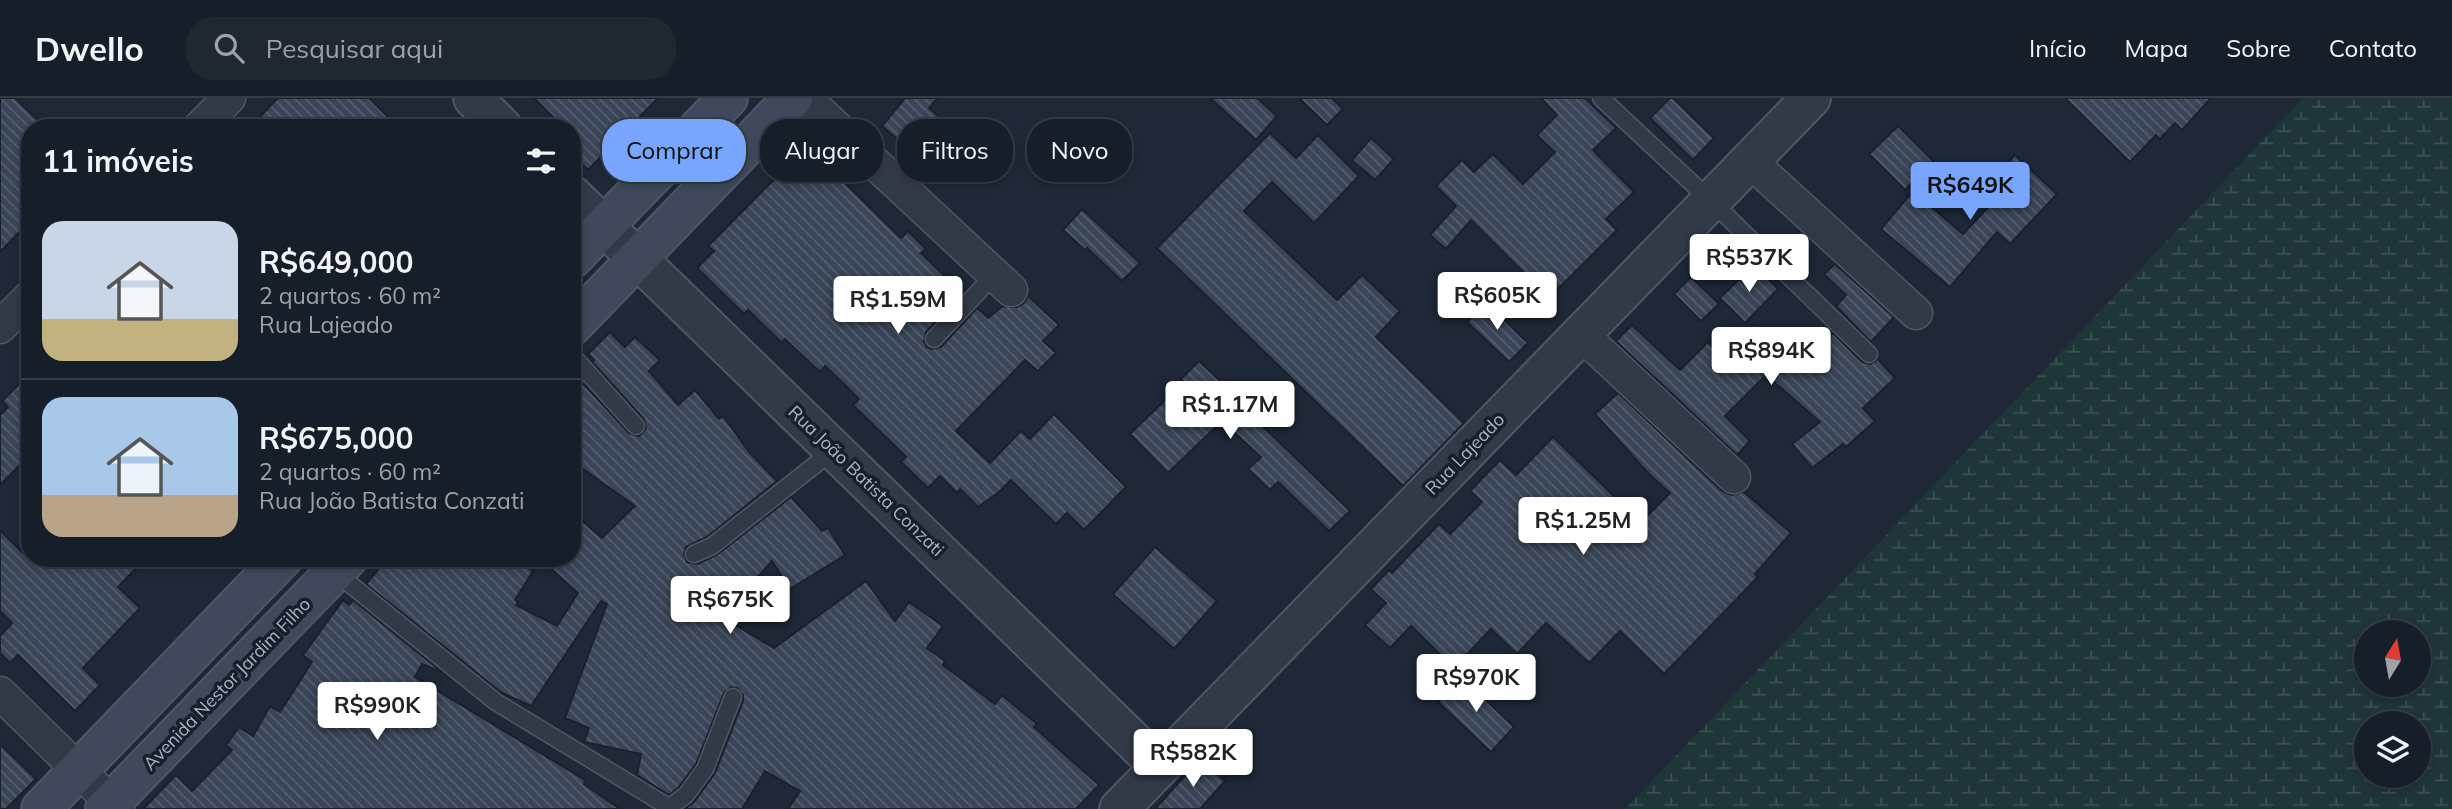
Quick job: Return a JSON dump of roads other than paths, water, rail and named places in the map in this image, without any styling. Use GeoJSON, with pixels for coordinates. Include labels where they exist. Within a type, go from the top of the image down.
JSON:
{"type":"FeatureCollection","features":[{"type":"Feature","properties":{"kind":"main road"},"geometry":{"type":"LineString","coordinates":[[581,250],[728,98]]}},
{"type":"Feature","properties":{"kind":"main road"},"geometry":{"type":"LineString","coordinates":[[581,317],[793,98]]}},
{"type":"Feature","properties":{"kind":"main road"},"geometry":{"type":"LineString","coordinates":[[41,809],[274,567]]}},
{"type":"Feature","properties":{"kind":"main road","name":"Avenida Nestor Jardim Filho"},"geometry":{"type":"LineString","coordinates":[[112,807],[339,567]]}},
{"type":"Feature","properties":{"kind":"street"},"geometry":{"type":"LineString","coordinates":[[208,119],[229,98]]}},
{"type":"Feature","properties":{"kind":"street"},"geometry":{"type":"LineString","coordinates":[[472,98],[494,119]]}},
{"type":"Feature","properties":{"kind":"street"},"geometry":{"type":"LineString","coordinates":[[806,98],[1003,283]]}},
{"type":"Feature","properties":{"kind":"street","name":"Rua Lajeado"},"geometry":{"type":"LineString","coordinates":[[1140,795],[1811,98]]}},
{"type":"Feature","properties":{"kind":"street"},"geometry":{"type":"LineString","coordinates":[[1750,161],[1916,313]]}},
{"type":"Feature","properties":{"kind":"street","name":"Rua João Batista Conzati"},"geometry":{"type":"LineString","coordinates":[[581,204],[834,450],[1140,795]]}},
{"type":"Feature","properties":{"kind":"street"},"geometry":{"type":"LineString","coordinates":[[0,327],[21,306]]}},
{"type":"Feature","properties":{"kind":"street"},"geometry":{"type":"LineString","coordinates":[[1581,334],[1734,477]]}},
{"type":"Feature","properties":{"kind":"street"},"geometry":{"type":"LineString","coordinates":[[0,692],[79,770],[112,807]]}},
{"type":"Feature","properties":{"kind":"lane"},"geometry":{"type":"LineString","coordinates":[[1601,98],[1869,354]]}},
{"type":"Feature","properties":{"kind":"lane"},"geometry":{"type":"LineString","coordinates":[[934,339],[1003,283]]}},
{"type":"Feature","properties":{"kind":"lane"},"geometry":{"type":"LineString","coordinates":[[581,365],[636,426]]}},
{"type":"Feature","properties":{"kind":"lane"},"geometry":{"type":"LineString","coordinates":[[694,554],[712,546],[834,450]]}},
{"type":"Feature","properties":{"kind":"lane"},"geometry":{"type":"LineString","coordinates":[[343,567],[496,702],[669,808],[686,795],[705,769],[733,697]]}}]}
